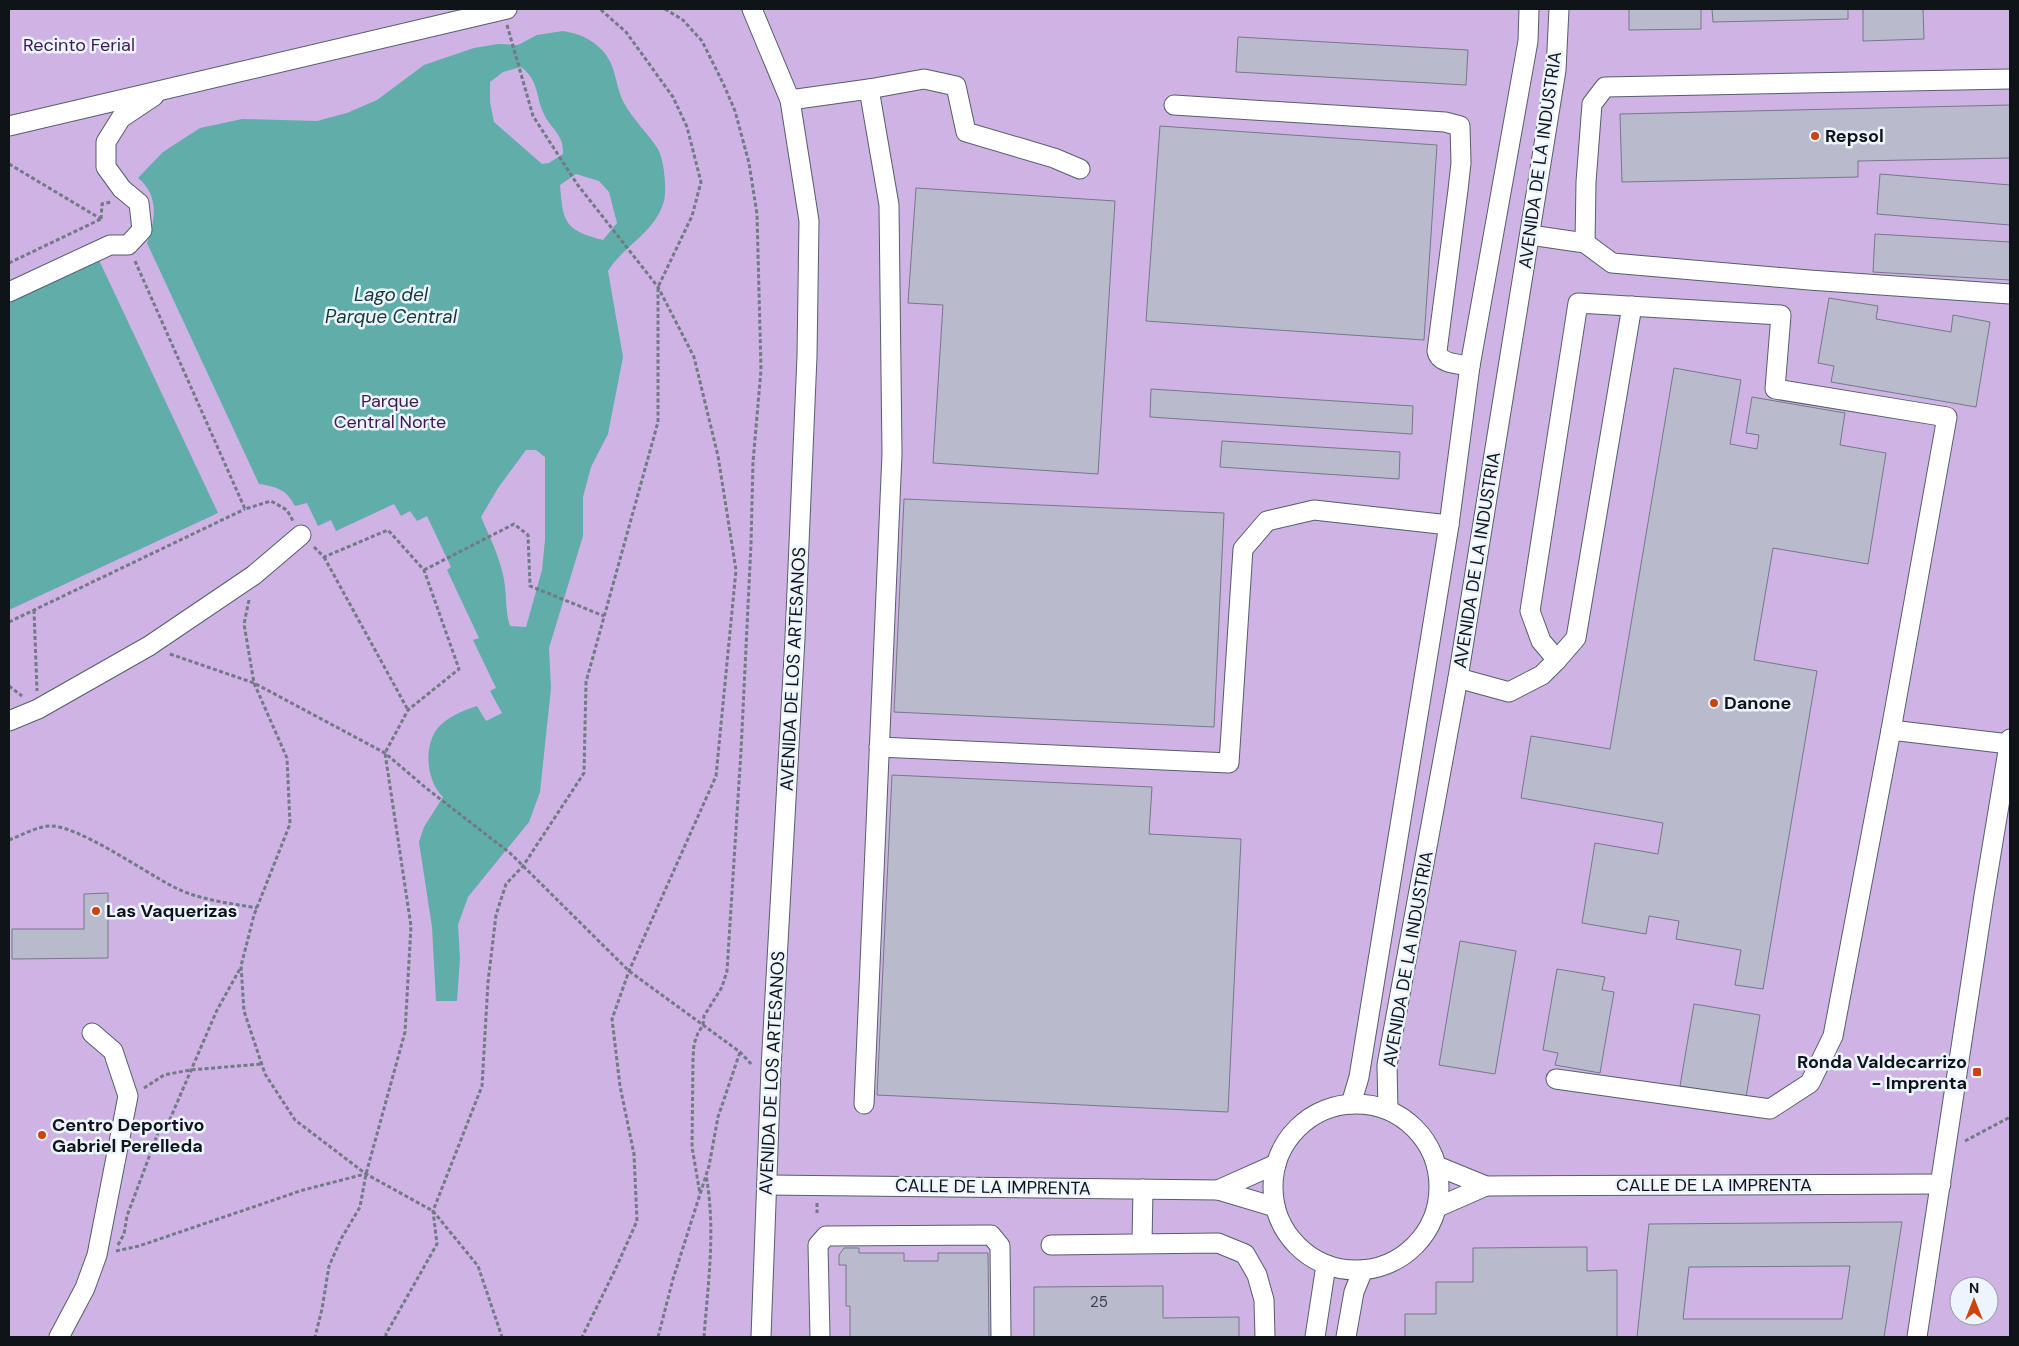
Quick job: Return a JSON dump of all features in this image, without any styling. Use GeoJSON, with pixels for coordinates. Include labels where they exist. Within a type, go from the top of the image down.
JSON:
{"type":"FeatureCollection","features":[{"type":"Feature","properties":{"kind":"street"},"geometry":{"type":"LineString","coordinates":[[9,126],[507,9]]}},
{"type":"Feature","properties":{"kind":"street","name":"AVENIDA DE LOS ARTESANOS"},"geometry":{"type":"LineString","coordinates":[[752,9],[790,100],[809,221],[807,346],[795,638],[771,1068],[760,1337]]}},
{"type":"Feature","properties":{"kind":"street","name":"AVENIDA DE LA INDUSTRIA"},"geometry":{"type":"LineString","coordinates":[[1351,1104],[1358,1077],[1449,525],[1470,366],[1528,41],[1529,9]]}},
{"type":"Feature","properties":{"kind":"street","name":"AVENIDA DE LA INDUSTRIA"},"geometry":{"type":"LineString","coordinates":[[1388,1110],[1386,1065],[1458,678],[1556,70],[1559,9]]}},
{"type":"Feature","properties":{"kind":"street"},"geometry":{"type":"LineString","coordinates":[[790,100],[924,79],[956,86],[966,132],[1054,158],[1080,169]]}},
{"type":"Feature","properties":{"kind":"street"},"geometry":{"type":"LineString","coordinates":[[1585,242],[1586,182],[1592,104],[1605,87],[2010,79]]}},
{"type":"Feature","properties":{"kind":"street"},"geometry":{"type":"LineString","coordinates":[[864,1104],[892,454],[890,205],[869,89]]}},
{"type":"Feature","properties":{"kind":"street"},"geometry":{"type":"LineString","coordinates":[[9,292],[110,245],[128,245],[142,230],[139,203],[122,189],[106,167],[106,142],[121,118],[164,90]]}},
{"type":"Feature","properties":{"kind":"street"},"geometry":{"type":"LineString","coordinates":[[1174,105],[1445,122],[1460,126],[1460,172],[1437,354],[1443,360],[1470,366]]}},
{"type":"Feature","properties":{"kind":"street"},"geometry":{"type":"LineString","coordinates":[[1530,235],[1585,242],[1612,263],[1809,280],[2010,294]]}},
{"type":"Feature","properties":{"kind":"street"},"geometry":{"type":"LineString","coordinates":[[1556,1079],[1770,1109],[1810,1083],[1832,1036],[1891,730],[1947,418],[1775,389],[1781,315],[1578,304],[1530,611],[1542,641],[1557,660]]}},
{"type":"Feature","properties":{"kind":"street"},"geometry":{"type":"LineString","coordinates":[[1458,678],[1509,692],[1542,675],[1576,638],[1632,306]]}},
{"type":"Feature","properties":{"kind":"street"},"geometry":{"type":"LineString","coordinates":[[879,747],[1229,763],[1243,549],[1267,521],[1314,510],[1449,525]]}},
{"type":"Feature","properties":{"kind":"street"},"geometry":{"type":"LineString","coordinates":[[9,721],[38,709],[149,646],[254,575],[301,535]]}},
{"type":"Feature","properties":{"kind":"street"},"geometry":{"type":"LineString","coordinates":[[1891,730],[2010,742],[1984,896],[1918,1337]]}},
{"type":"Feature","properties":{"kind":"street"},"geometry":{"type":"LineString","coordinates":[[59,1337],[85,1288],[97,1255],[128,1096],[113,1051],[92,1034]]}},
{"type":"Feature","properties":{"kind":"street"},"geometry":{"type":"LineString","coordinates":[[1351,1104],[1370,1105],[1388,1110],[1410,1123],[1427,1142],[1437,1166],[1440,1186],[1438,1207],[1428,1231],[1411,1251],[1388,1264],[1363,1270],[1344,1270],[1326,1265],[1303,1252],[1286,1232],[1275,1207],[1273,1185],[1276,1164],[1287,1141],[1304,1122],[1326,1110],[1351,1104]]}},
{"type":"Feature","properties":{"kind":"street","name":"CALLE DE LA IMPRENTA"},"geometry":{"type":"LineString","coordinates":[[1218,1190],[1276,1164]]}},
{"type":"Feature","properties":{"kind":"street","name":"CALLE DE LA IMPRENTA"},"geometry":{"type":"LineString","coordinates":[[1437,1166],[1486,1186],[1942,1184]]}},
{"type":"Feature","properties":{"kind":"street","name":"CALLE DE LA IMPRENTA"},"geometry":{"type":"LineString","coordinates":[[767,1185],[1218,1190],[1275,1207]]}},
{"type":"Feature","properties":{"kind":"street","name":"CALLE DE LA IMPRENTA"},"geometry":{"type":"LineString","coordinates":[[1438,1207],[1486,1186]]}},
{"type":"Feature","properties":{"kind":"street"},"geometry":{"type":"LineString","coordinates":[[1142,1243],[1143,1189]]}},
{"type":"Feature","properties":{"kind":"street"},"geometry":{"type":"LineString","coordinates":[[820,1337],[818,1246],[826,1236],[962,1235],[991,1235],[1000,1246],[1001,1337]]}},
{"type":"Feature","properties":{"kind":"street"},"geometry":{"type":"LineString","coordinates":[[1051,1246],[1218,1243],[1245,1254],[1258,1275],[1264,1300],[1264,1337]]}},
{"type":"Feature","properties":{"kind":"street"},"geometry":{"type":"LineString","coordinates":[[1315,1337],[1326,1265]]}},
{"type":"Feature","properties":{"kind":"street"},"geometry":{"type":"LineString","coordinates":[[1346,1337],[1354,1292],[1363,1270]]}},
{"type":"Feature","properties":{"kind":"path"},"geometry":{"type":"LineString","coordinates":[[386,1337],[437,1244],[433,1210],[482,1086],[488,982],[496,915],[506,884],[523,866],[584,773],[586,682],[658,422],[658,287],[692,216],[701,182],[687,127],[673,98],[626,32],[600,9]]}},
{"type":"Feature","properties":{"kind":"path"},"geometry":{"type":"LineString","coordinates":[[665,9],[683,20],[702,41],[724,83],[735,111],[754,188],[760,264],[761,370],[753,462],[751,544],[730,936],[727,971],[722,987],[704,1016],[703,1025],[696,1038],[693,1059],[692,1147],[700,1194]]}},
{"type":"Feature","properties":{"kind":"path"},"geometry":{"type":"LineString","coordinates":[[511,42],[533,116],[556,155],[577,184],[658,287],[694,357],[718,456],[736,570],[716,776],[629,971],[612,1019],[620,1086],[634,1154],[637,1221],[582,1337]]}},
{"type":"Feature","properties":{"kind":"path"},"geometry":{"type":"LineString","coordinates":[[9,164],[100,219]]}},
{"type":"Feature","properties":{"kind":"path"},"geometry":{"type":"LineString","coordinates":[[100,219],[102,204],[117,200]]}},
{"type":"Feature","properties":{"kind":"path"},"geometry":{"type":"LineString","coordinates":[[9,263],[100,219]]}},
{"type":"Feature","properties":{"kind":"path"},"geometry":{"type":"LineString","coordinates":[[128,245],[245,509]]}},
{"type":"Feature","properties":{"kind":"path"},"geometry":{"type":"LineString","coordinates":[[9,622],[245,509],[271,501],[287,510],[301,535],[324,557],[408,710]]}},
{"type":"Feature","properties":{"kind":"path"},"geometry":{"type":"LineString","coordinates":[[424,570],[514,524],[528,535],[530,586],[604,616]]}},
{"type":"Feature","properties":{"kind":"path"},"geometry":{"type":"LineString","coordinates":[[315,1337],[329,1266],[341,1239],[360,1207],[366,1174],[405,1032],[411,926],[385,753],[408,710],[459,669],[424,570],[388,530],[324,557]]}},
{"type":"Feature","properties":{"kind":"path"},"geometry":{"type":"LineString","coordinates":[[254,575],[244,624],[254,683],[287,758],[290,824],[257,908],[241,966],[217,1010],[170,1119],[158,1133],[127,1216],[124,1234],[113,1252],[139,1246],[303,1190],[366,1174]]}},
{"type":"Feature","properties":{"kind":"path"},"geometry":{"type":"LineString","coordinates":[[34,610],[38,709]]}},
{"type":"Feature","properties":{"kind":"path"},"geometry":{"type":"LineString","coordinates":[[149,646],[254,683],[385,753],[426,788],[510,853],[629,971],[740,1052],[754,1067],[771,1068]]}},
{"type":"Feature","properties":{"kind":"path"},"geometry":{"type":"LineString","coordinates":[[9,840],[29,831],[50,825],[72,831],[140,866],[172,886],[203,898],[257,908]]}},
{"type":"Feature","properties":{"kind":"path"},"geometry":{"type":"LineString","coordinates":[[241,966],[244,1011],[261,1064],[265,1074],[295,1120],[366,1174],[433,1210],[478,1266],[502,1337]]}},
{"type":"Feature","properties":{"kind":"path"},"geometry":{"type":"LineString","coordinates":[[658,1337],[673,1279],[706,1175],[718,1117],[740,1052]]}},
{"type":"Feature","properties":{"kind":"path"},"geometry":{"type":"LineString","coordinates":[[126,1104],[140,1091],[164,1075],[190,1070],[261,1064]]}},
{"type":"Feature","properties":{"kind":"path"},"geometry":{"type":"LineString","coordinates":[[1947,1150],[2010,1117]]}},
{"type":"Feature","properties":{"kind":"path"},"geometry":{"type":"LineString","coordinates":[[704,1337],[712,1239],[711,1202],[706,1175]]}},
{"type":"Feature","properties":{"kind":"green space"},"geometry":{"type":"Polygon","coordinates":[[[9,9],[2010,9],[2010,1337],[9,1337],[9,9]]]}},
{"type":"Feature","properties":{"kind":"water","name":"Lago del Parque Central"},"geometry":{"type":"Polygon","coordinates":[[[563,31],[580,35],[594,43],[608,57],[624,103],[658,149],[662,160],[665,196],[660,212],[654,222],[608,271],[623,357],[608,434],[591,467],[583,497],[583,536],[549,648],[551,688],[540,792],[529,822],[468,897],[458,925],[460,958],[457,1001],[436,1001],[432,927],[419,842],[424,827],[443,797],[433,783],[430,774],[430,746],[437,729],[455,715],[477,706],[486,721],[502,713],[490,691],[496,688],[473,640],[479,638],[447,570],[451,567],[427,516],[417,521],[410,511],[401,516],[394,504],[336,531],[331,520],[318,526],[307,503],[295,506],[284,492],[271,486],[259,484],[147,243],[154,216],[154,208],[150,192],[138,178],[163,152],[200,128],[242,119],[317,121],[347,113],[377,100],[424,65],[474,48],[498,44],[518,45],[537,35],[563,31]],[[521,67],[503,72],[490,82],[490,102],[494,122],[542,164],[549,163],[563,154],[563,147],[559,136],[543,112],[534,82],[521,67]],[[576,174],[560,185],[562,208],[568,223],[580,232],[603,240],[617,223],[609,192],[599,181],[576,174]],[[526,450],[498,488],[481,517],[500,563],[510,626],[526,627],[542,570],[545,540],[545,457],[536,450],[526,450]]]}},
{"type":"Feature","properties":{"kind":"water"},"geometry":{"type":"Polygon","coordinates":[[[98,258],[218,513],[9,610],[9,299],[98,258]]]}},
{"type":"Feature","properties":{"kind":"building"},"geometry":{"type":"Polygon","coordinates":[[[1629,9],[1701,9],[1701,29],[1629,30],[1629,9]]]}},
{"type":"Feature","properties":{"kind":"building"},"geometry":{"type":"Polygon","coordinates":[[[1712,9],[1848,9],[1848,19],[1713,22],[1712,9]]]}},
{"type":"Feature","properties":{"kind":"building"},"geometry":{"type":"Polygon","coordinates":[[[1863,9],[1923,9],[1924,39],[1863,41],[1863,9]]]}},
{"type":"Feature","properties":{"kind":"building"},"geometry":{"type":"Polygon","coordinates":[[[1238,37],[1468,50],[1466,85],[1236,72],[1238,37]]]}},
{"type":"Feature","properties":{"kind":"building","name":"Repsol"},"geometry":{"type":"Polygon","coordinates":[[[2010,105],[2010,158],[1858,161],[1858,177],[1622,182],[1620,114],[2010,105]]]}},
{"type":"Feature","properties":{"kind":"building"},"geometry":{"type":"Polygon","coordinates":[[[1160,126],[1437,145],[1424,340],[1146,321],[1160,126]]]}},
{"type":"Feature","properties":{"kind":"building"},"geometry":{"type":"Polygon","coordinates":[[[1880,174],[2010,185],[2010,225],[1877,214],[1880,174]]]}},
{"type":"Feature","properties":{"kind":"building"},"geometry":{"type":"Polygon","coordinates":[[[916,188],[1115,201],[1098,474],[933,463],[943,305],[908,303],[916,188]]]}},
{"type":"Feature","properties":{"kind":"building"},"geometry":{"type":"Polygon","coordinates":[[[1875,234],[2010,242],[2010,280],[1873,272],[1875,234]]]}},
{"type":"Feature","properties":{"kind":"building"},"geometry":{"type":"Polygon","coordinates":[[[1829,298],[1878,306],[1876,319],[1951,332],[1953,315],[1990,322],[1976,407],[1831,382],[1834,366],[1818,363],[1829,298]]]}},
{"type":"Feature","properties":{"kind":"building","name":"Danone"},"geometry":{"type":"Polygon","coordinates":[[[1674,368],[1741,380],[1730,444],[1757,449],[1759,435],[1746,433],[1752,397],[1845,413],[1840,445],[1886,453],[1868,564],[1773,548],[1754,660],[1817,671],[1763,989],[1735,985],[1741,950],[1676,939],[1679,921],[1649,916],[1646,934],[1582,923],[1595,843],[1658,854],[1663,823],[1521,798],[1531,736],[1610,749],[1674,368]]]}},
{"type":"Feature","properties":{"kind":"building"},"geometry":{"type":"Polygon","coordinates":[[[1151,389],[1413,406],[1412,434],[1150,417],[1151,389]]]}},
{"type":"Feature","properties":{"kind":"building"},"geometry":{"type":"Polygon","coordinates":[[[1222,441],[1400,452],[1399,479],[1220,467],[1222,441]]]}},
{"type":"Feature","properties":{"kind":"building"},"geometry":{"type":"Polygon","coordinates":[[[904,499],[1224,513],[1214,727],[894,712],[904,499]]]}},
{"type":"Feature","properties":{"kind":"building"},"geometry":{"type":"Polygon","coordinates":[[[892,775],[1152,787],[1149,834],[1241,839],[1228,1112],[877,1095],[892,775]]]}},
{"type":"Feature","properties":{"kind":"building","name":"Las Vaquerizas"},"geometry":{"type":"Polygon","coordinates":[[[108,893],[108,958],[12,959],[12,929],[84,929],[84,894],[108,893]]]}},
{"type":"Feature","properties":{"kind":"building"},"geometry":{"type":"Polygon","coordinates":[[[1460,941],[1516,951],[1495,1074],[1439,1065],[1460,941]]]}},
{"type":"Feature","properties":{"kind":"building"},"geometry":{"type":"Polygon","coordinates":[[[1557,969],[1605,977],[1602,990],[1614,992],[1600,1073],[1555,1065],[1558,1053],[1543,1050],[1557,969]]]}},
{"type":"Feature","properties":{"kind":"building"},"geometry":{"type":"Polygon","coordinates":[[[1694,1004],[1760,1015],[1746,1097],[1680,1086],[1694,1004]]]}},
{"type":"Feature","properties":{"kind":"building"},"geometry":{"type":"Polygon","coordinates":[[[1902,1222],[1884,1337],[1637,1337],[1649,1224],[1902,1222]],[[1850,1266],[1689,1267],[1683,1319],[1842,1319],[1850,1266]]]}},
{"type":"Feature","properties":{"kind":"building"},"geometry":{"type":"Polygon","coordinates":[[[1587,1247],[1587,1271],[1617,1270],[1617,1337],[1405,1337],[1405,1314],[1436,1314],[1436,1282],[1473,1282],[1473,1248],[1587,1247]]]}},
{"type":"Feature","properties":{"kind":"building"},"geometry":{"type":"Polygon","coordinates":[[[844,1248],[859,1248],[859,1253],[904,1253],[904,1261],[938,1261],[938,1253],[988,1253],[989,1337],[850,1337],[850,1306],[846,1306],[846,1265],[839,1265],[839,1255],[844,1248]]]}},
{"type":"Feature","properties":{"kind":"building"},"geometry":{"type":"Polygon","coordinates":[[[1163,1286],[1163,1318],[1239,1317],[1239,1337],[1034,1337],[1034,1287],[1163,1286]]]}},
{"type":"Feature","properties":{"kind":"place","name":"Repsol"},"geometry":{"type":"Point","coordinates":[1815,136]}},
{"type":"Feature","properties":{"kind":"place","name":"Danone"},"geometry":{"type":"Point","coordinates":[1714,703]}},
{"type":"Feature","properties":{"kind":"place","name":"Las Vaquerizas"},"geometry":{"type":"Point","coordinates":[96,911]}},
{"type":"Feature","properties":{"kind":"place","name":"Ronda Valdecarrizo - Imprenta"},"geometry":{"type":"Point","coordinates":[1977,1072]}},
{"type":"Feature","properties":{"kind":"place","name":"Centro Deportivo Gabriel Perelleda"},"geometry":{"type":"Point","coordinates":[42,1135]}},
{"type":"Feature","properties":{"kind":"park label","name":"Recinto Ferial"},"geometry":{"type":"Point","coordinates":[79,45]}},
{"type":"Feature","properties":{"kind":"park label","name":"Parque Central Norte"},"geometry":{"type":"Point","coordinates":[390,411]}}]}
